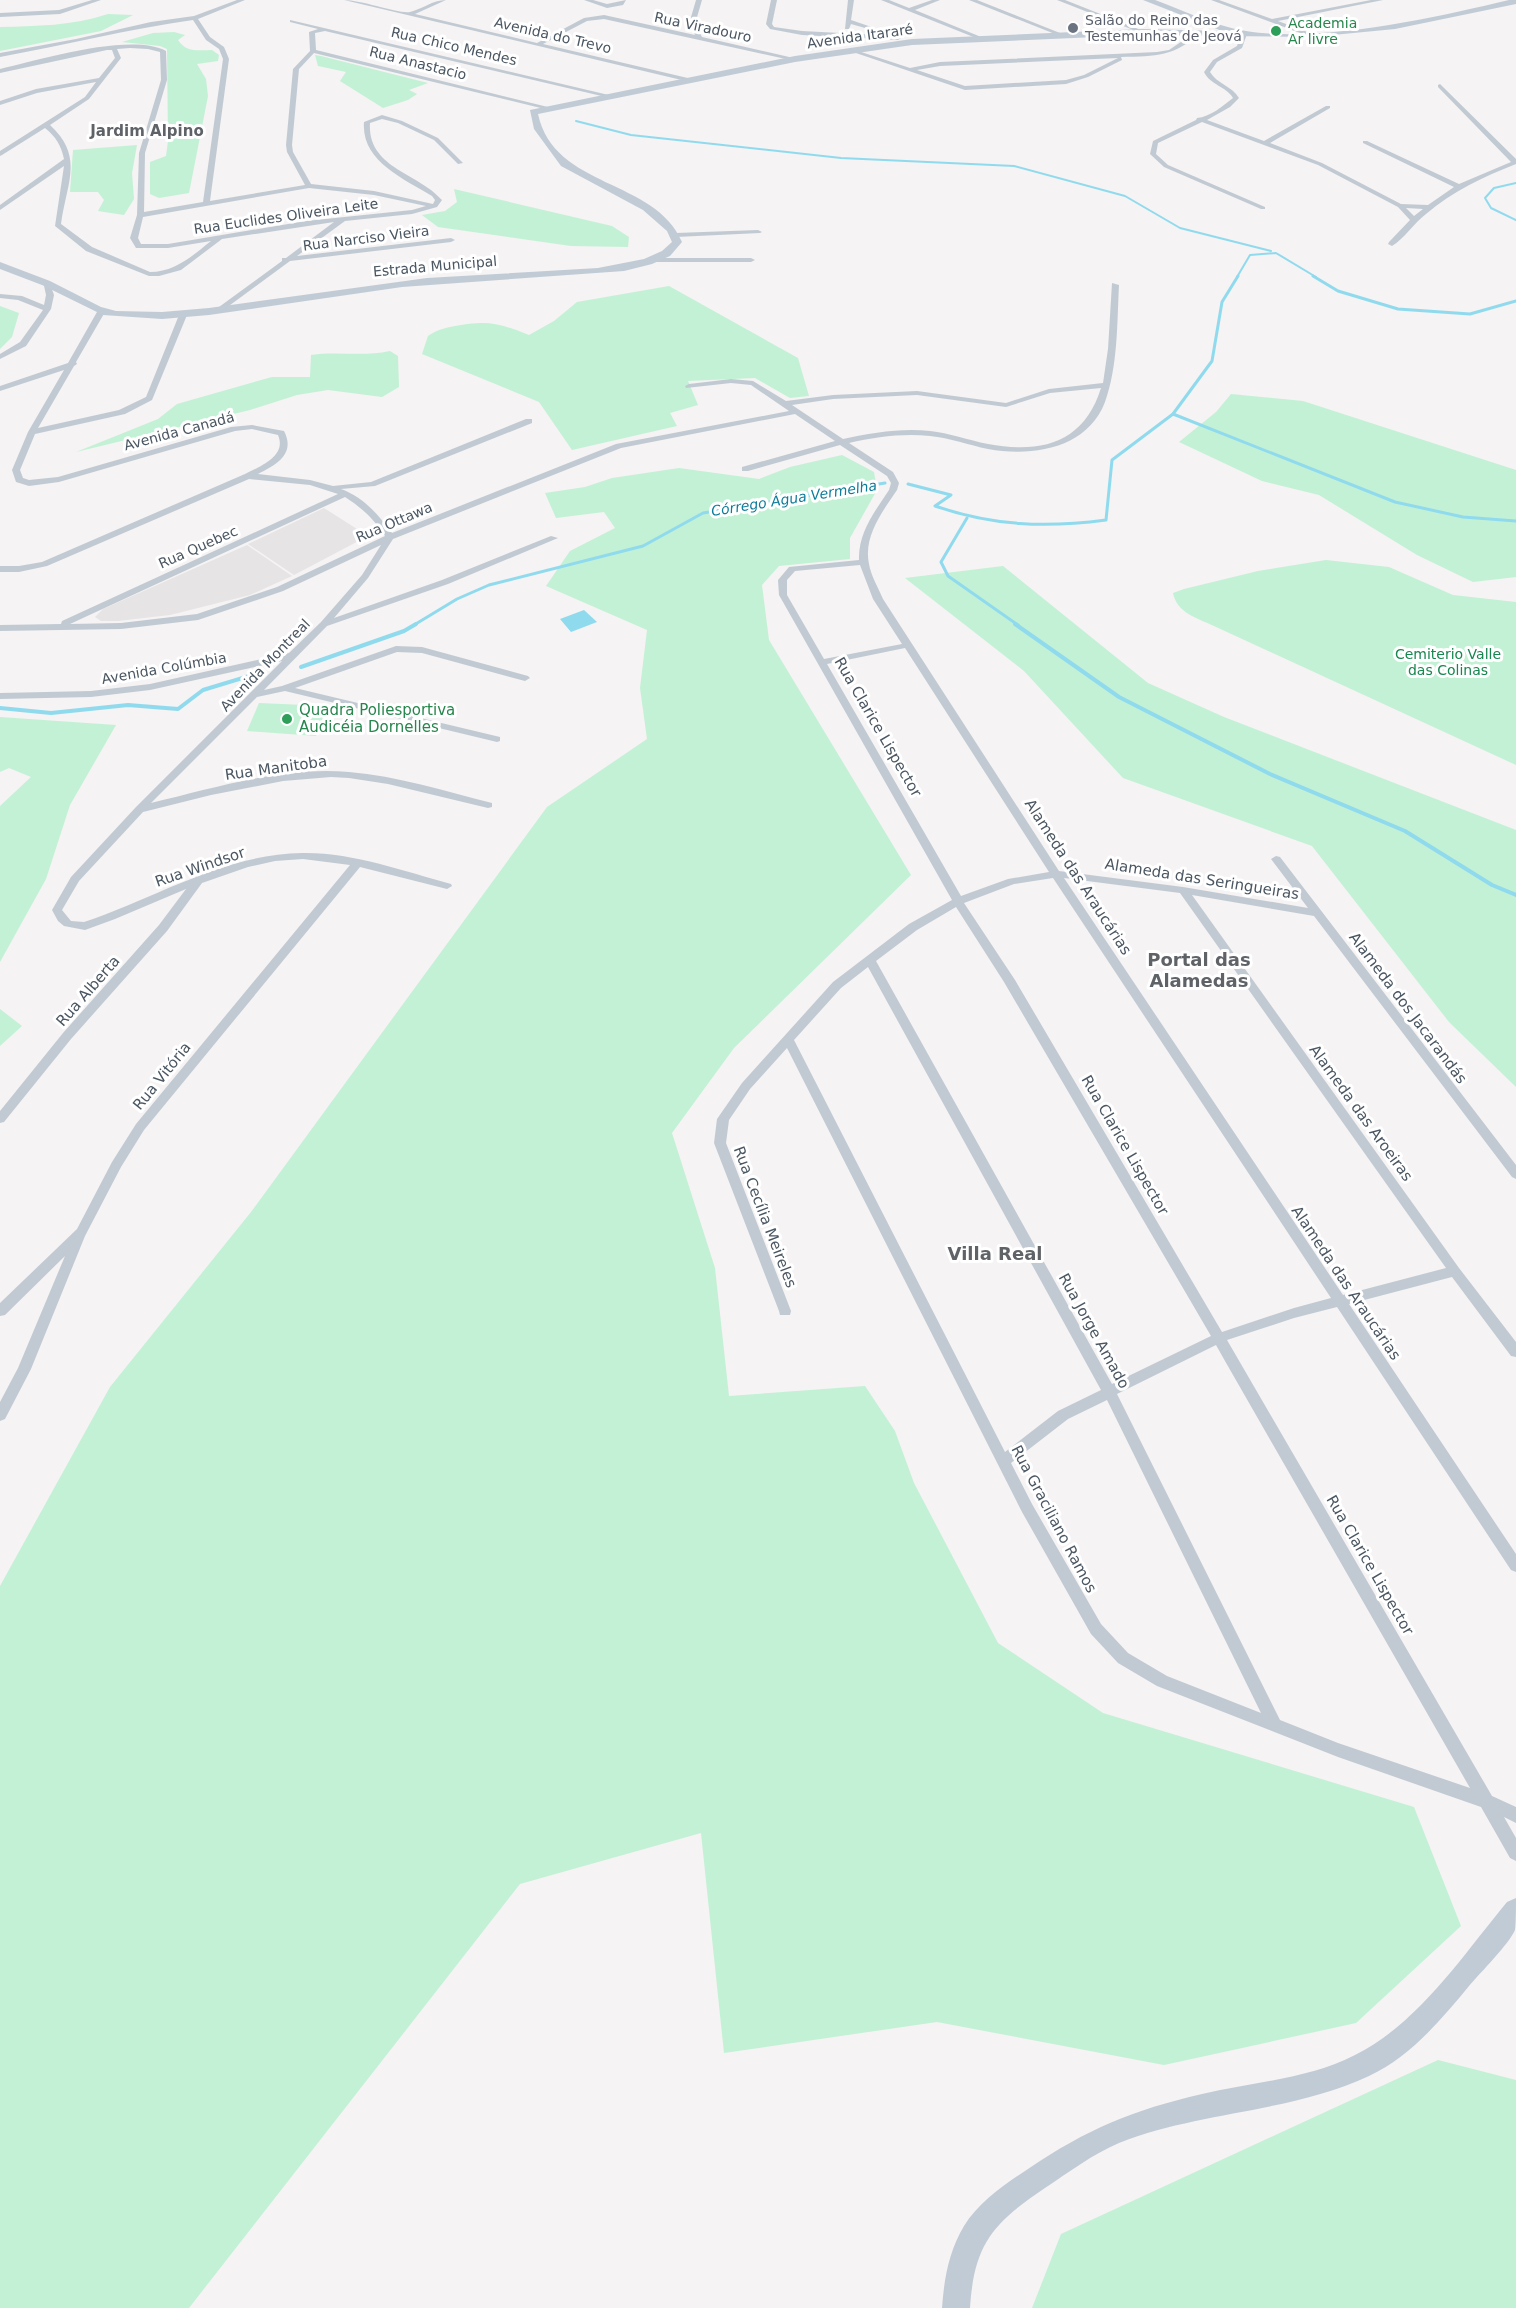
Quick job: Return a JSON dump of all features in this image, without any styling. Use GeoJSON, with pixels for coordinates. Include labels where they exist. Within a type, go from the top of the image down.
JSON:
{"type":"FeatureCollection","features":[{"type":"Feature","properties":{"kind":"main road"},"geometry":{"type":"LineString","coordinates":[[1155,1],[1201,21],[1246,34],[1311,35],[1406,26],[1516,1]]}},
{"type":"Feature","properties":{"kind":"main road"},"geometry":{"type":"LineString","coordinates":[[1199,32],[1201,21]]}},
{"type":"Feature","properties":{"kind":"main road","name":"Avenida Itararé"},"geometry":{"type":"LineString","coordinates":[[676,235],[657,216],[562,162],[538,128],[533,114],[537,110],[795,59],[912,42],[1143,32],[1246,34]]}},
{"type":"Feature","properties":{"kind":"main road","name":"Estrada Municipal"},"geometry":{"type":"LineString","coordinates":[[0,265],[46,283],[101,312],[146,316],[183,315],[416,281],[599,270],[653,260],[675,247],[676,235]]}},
{"type":"Feature","properties":{"kind":"main road"},"geometry":{"type":"LineString","coordinates":[[956,2308],[957,2273],[960,2264],[972,2237],[997,2206],[1056,2165],[1114,2132],[1181,2112],[1343,2074],[1380,2056],[1421,2021],[1516,1910]]}},
{"type":"Feature","properties":{"kind":"street"},"geometry":{"type":"LineString","coordinates":[[0,15],[60,12],[98,0]]}},
{"type":"Feature","properties":{"kind":"street"},"geometry":{"type":"LineString","coordinates":[[0,55],[87,39],[142,25],[195,18],[242,0]]}},
{"type":"Feature","properties":{"kind":"street","name":"Avenida do Trevo"},"geometry":{"type":"LineString","coordinates":[[347,0],[690,80]]}},
{"type":"Feature","properties":{"kind":"street"},"geometry":{"type":"LineString","coordinates":[[410,14],[442,0]]}},
{"type":"Feature","properties":{"kind":"street"},"geometry":{"type":"LineString","coordinates":[[587,0],[607,6],[619,5],[623,0]]}},
{"type":"Feature","properties":{"kind":"street"},"geometry":{"type":"LineString","coordinates":[[699,0],[692,26],[700,39]]}},
{"type":"Feature","properties":{"kind":"street"},"geometry":{"type":"LineString","coordinates":[[774,0],[768,24],[772,28],[898,38]]}},
{"type":"Feature","properties":{"kind":"street"},"geometry":{"type":"LineString","coordinates":[[844,35],[849,21],[851,0]]}},
{"type":"Feature","properties":{"kind":"street"},"geometry":{"type":"LineString","coordinates":[[884,0],[983,39]]}},
{"type":"Feature","properties":{"kind":"street"},"geometry":{"type":"LineString","coordinates":[[909,10],[936,0]]}},
{"type":"Feature","properties":{"kind":"street"},"geometry":{"type":"LineString","coordinates":[[972,0],[1062,35]]}},
{"type":"Feature","properties":{"kind":"street"},"geometry":{"type":"LineString","coordinates":[[1060,0],[1143,32]]}},
{"type":"Feature","properties":{"kind":"street"},"geometry":{"type":"LineString","coordinates":[[1214,0],[1311,35]]}},
{"type":"Feature","properties":{"kind":"street"},"geometry":{"type":"LineString","coordinates":[[1270,21],[1380,0]]}},
{"type":"Feature","properties":{"kind":"street","name":"Rua Viradouro"},"geometry":{"type":"LineString","coordinates":[[539,44],[594,17],[610,18],[795,59]]}},
{"type":"Feature","properties":{"kind":"street"},"geometry":{"type":"LineString","coordinates":[[195,18],[203,35],[209,42],[222,48],[226,58],[206,202]]}},
{"type":"Feature","properties":{"kind":"street","name":"Rua Chico Mendes"},"geometry":{"type":"LineString","coordinates":[[291,21],[610,96]]}},
{"type":"Feature","properties":{"kind":"street"},"geometry":{"type":"LineString","coordinates":[[849,21],[912,42]]}},
{"type":"Feature","properties":{"kind":"street"},"geometry":{"type":"LineString","coordinates":[[309,186],[306,175],[293,157],[289,146],[295,107],[296,69],[313,51],[312,32],[325,28]]}},
{"type":"Feature","properties":{"kind":"street"},"geometry":{"type":"LineString","coordinates":[[909,70],[940,64],[1126,56],[1171,51],[1199,32]]}},
{"type":"Feature","properties":{"kind":"street"},"geometry":{"type":"LineString","coordinates":[[1246,34],[1240,47],[1215,61],[1207,72],[1209,78],[1232,91],[1236,99],[1227,107],[1155,142],[1153,154],[1166,166],[1263,208]]}},
{"type":"Feature","properties":{"kind":"street"},"geometry":{"type":"LineString","coordinates":[[87,39],[92,51]]}},
{"type":"Feature","properties":{"kind":"street"},"geometry":{"type":"LineString","coordinates":[[0,154],[87,98],[118,58],[114,48]]}},
{"type":"Feature","properties":{"kind":"street"},"geometry":{"type":"LineString","coordinates":[[0,71],[114,48],[156,48],[165,55],[161,96],[142,153],[140,215],[309,186],[386,195],[435,206],[439,200],[434,195],[375,153],[368,140],[367,122],[382,117],[400,122],[436,139],[460,163]]}},
{"type":"Feature","properties":{"kind":"street","name":"Rua Anastacio"},"geometry":{"type":"LineString","coordinates":[[313,51],[549,108]]}},
{"type":"Feature","properties":{"kind":"street"},"geometry":{"type":"LineString","coordinates":[[854,51],[958,87],[1020,86],[1076,79],[1126,56]]}},
{"type":"Feature","properties":{"kind":"street"},"geometry":{"type":"LineString","coordinates":[[0,104],[36,90],[103,79]]}},
{"type":"Feature","properties":{"kind":"street"},"geometry":{"type":"LineString","coordinates":[[1392,244],[1426,207],[1459,187],[1516,162],[1440,86]]}},
{"type":"Feature","properties":{"kind":"street"},"geometry":{"type":"LineString","coordinates":[[1267,142],[1328,107]]}},
{"type":"Feature","properties":{"kind":"street"},"geometry":{"type":"LineString","coordinates":[[1199,119],[1267,142],[1320,164],[1400,206],[1413,219]]}},
{"type":"Feature","properties":{"kind":"street"},"geometry":{"type":"LineString","coordinates":[[46,125],[64,141],[68,170],[57,225],[89,249],[149,274],[160,275],[176,271],[220,237]]}},
{"type":"Feature","properties":{"kind":"street"},"geometry":{"type":"LineString","coordinates":[[1365,142],[1459,187]]}},
{"type":"Feature","properties":{"kind":"street"},"geometry":{"type":"LineString","coordinates":[[0,208],[66,162]]}},
{"type":"Feature","properties":{"kind":"street","name":"Rua Euclides Oliveira Leite"},"geometry":{"type":"LineString","coordinates":[[140,215],[134,238],[140,246],[168,246],[344,218],[412,212],[435,206]]}},
{"type":"Feature","properties":{"kind":"street"},"geometry":{"type":"LineString","coordinates":[[1400,206],[1426,207]]}},
{"type":"Feature","properties":{"kind":"street"},"geometry":{"type":"LineString","coordinates":[[222,309],[344,218]]}},
{"type":"Feature","properties":{"kind":"street"},"geometry":{"type":"LineString","coordinates":[[676,235],[758,232]]}},
{"type":"Feature","properties":{"kind":"street","name":"Rua Narciso Vieira"},"geometry":{"type":"LineString","coordinates":[[285,260],[451,240]]}},
{"type":"Feature","properties":{"kind":"street"},"geometry":{"type":"LineString","coordinates":[[653,260],[751,260]]}},
{"type":"Feature","properties":{"kind":"street"},"geometry":{"type":"LineString","coordinates":[[0,357],[23,344],[47,309],[50,295],[46,283]]}},
{"type":"Feature","properties":{"kind":"street"},"geometry":{"type":"LineString","coordinates":[[745,469],[879,435],[921,433],[999,448],[1045,448],[1064,443],[1092,422],[1102,404],[1111,365],[1115,285]]}},
{"type":"Feature","properties":{"kind":"street"},"geometry":{"type":"LineString","coordinates":[[0,296],[19,298],[47,309]]}},
{"type":"Feature","properties":{"kind":"street","name":"Avenida Canadá"},"geometry":{"type":"LineString","coordinates":[[0,569],[19,569],[44,564],[248,477],[280,456],[285,440],[281,433],[252,427],[234,429],[59,479],[29,483],[19,480],[16,470],[32,432],[101,312]]}},
{"type":"Feature","properties":{"kind":"street"},"geometry":{"type":"LineString","coordinates":[[32,432],[79,424],[122,412],[149,398],[183,315]]}},
{"type":"Feature","properties":{"kind":"street"},"geometry":{"type":"LineString","coordinates":[[0,389],[73,364]]}},
{"type":"Feature","properties":{"kind":"street","name":"Alameda das Araucárias"},"geometry":{"type":"LineString","coordinates":[[689,386],[744,381],[761,387],[890,474],[895,483],[894,490],[870,525],[864,562],[878,599],[1056,873],[1516,1566]]}},
{"type":"Feature","properties":{"kind":"street"},"geometry":{"type":"LineString","coordinates":[[784,404],[833,397],[917,393],[1006,405],[1049,391],[1106,385]]}},
{"type":"Feature","properties":{"kind":"street","name":"Rua Ottawa"},"geometry":{"type":"LineString","coordinates":[[0,628],[121,626],[198,616],[280,589],[390,537],[619,446],[795,412]]}},
{"type":"Feature","properties":{"kind":"street"},"geometry":{"type":"LineString","coordinates":[[41,417],[52,422],[79,424]]}},
{"type":"Feature","properties":{"kind":"street","name":"Rua Quebec"},"geometry":{"type":"LineString","coordinates":[[60,626],[372,484],[529,421]]}},
{"type":"Feature","properties":{"kind":"street"},"geometry":{"type":"LineString","coordinates":[[248,477],[333,487],[350,495],[380,519],[390,537]]}},
{"type":"Feature","properties":{"kind":"street","name":"Rua Quebec"},"geometry":{"type":"LineString","coordinates":[[333,487],[372,484]]}},
{"type":"Feature","properties":{"kind":"street","name":"Avenida Montreal"},"geometry":{"type":"LineString","coordinates":[[72,926],[62,920],[57,910],[75,879],[140,809],[256,695],[324,624],[365,576],[390,537]]}},
{"type":"Feature","properties":{"kind":"street"},"geometry":{"type":"LineString","coordinates":[[324,624],[445,582],[554,538]]}},
{"type":"Feature","properties":{"kind":"street","name":"Rua Clarice Lispector"},"geometry":{"type":"LineString","coordinates":[[864,562],[792,569],[784,576],[780,585],[783,595],[958,901],[1009,980],[1516,1853]]}},
{"type":"Feature","properties":{"kind":"street"},"geometry":{"type":"LineString","coordinates":[[823,662],[909,645]]}},
{"type":"Feature","properties":{"kind":"street"},"geometry":{"type":"LineString","coordinates":[[256,695],[285,688],[402,648],[422,650],[525,678]]}},
{"type":"Feature","properties":{"kind":"street","name":"Avenida Colúmbia"},"geometry":{"type":"LineString","coordinates":[[0,696],[92,694],[133,690],[295,655]]}},
{"type":"Feature","properties":{"kind":"street"},"geometry":{"type":"LineString","coordinates":[[285,688],[497,739]]}},
{"type":"Feature","properties":{"kind":"street","name":"Rua Manitoba"},"geometry":{"type":"LineString","coordinates":[[140,809],[263,783],[333,774],[365,777],[488,806]]}},
{"type":"Feature","properties":{"kind":"street","name":"Rua Windsor"},"geometry":{"type":"LineString","coordinates":[[72,926],[85,926],[101,921],[240,867],[303,856],[357,864],[447,886]]}},
{"type":"Feature","properties":{"kind":"street","name":"Alameda dos Jacarandás"},"geometry":{"type":"LineString","coordinates":[[1276,859],[1516,1174]]}},
{"type":"Feature","properties":{"kind":"street","name":"Rua Vitória"},"geometry":{"type":"LineString","coordinates":[[0,1311],[81,1232],[116,1165],[140,1127],[357,864]]}},
{"type":"Feature","properties":{"kind":"street","name":"Alameda das Seringueiras"},"geometry":{"type":"LineString","coordinates":[[1012,881],[1056,873],[1183,890],[1316,913]]}},
{"type":"Feature","properties":{"kind":"street","name":"Rua Cecília Meireles"},"geometry":{"type":"LineString","coordinates":[[785,1311],[720,1143],[723,1119],[746,1086],[837,985],[913,927],[958,901],[1012,881]]}},
{"type":"Feature","properties":{"kind":"street","name":"Rua Alberta"},"geometry":{"type":"LineString","coordinates":[[0,1119],[68,1036],[164,928],[197,882]]}},
{"type":"Feature","properties":{"kind":"street","name":"Alameda das Aroeiras"},"geometry":{"type":"LineString","coordinates":[[1183,890],[1455,1271],[1516,1352]]}},
{"type":"Feature","properties":{"kind":"street","name":"Rua Jorge Amado"},"geometry":{"type":"LineString","coordinates":[[870,960],[1109,1391],[1275,1726]]}},
{"type":"Feature","properties":{"kind":"street","name":"Rua Graciliano Ramos"},"geometry":{"type":"LineString","coordinates":[[788,1038],[1027,1508],[1095,1629],[1123,1658],[1162,1681],[1275,1726],[1488,1802],[1516,1815]]}},
{"type":"Feature","properties":{"kind":"street"},"geometry":{"type":"LineString","coordinates":[[0,1415],[24,1369],[81,1232]]}},
{"type":"Feature","properties":{"kind":"street"},"geometry":{"type":"LineString","coordinates":[[1004,1461],[1063,1415],[1218,1338],[1294,1313],[1455,1271]]}},
{"type":"Feature","properties":{"kind":"shaded area"},"geometry":{"type":"Polygon","coordinates":[[[324,508],[368,536],[294,575],[248,544],[324,508]]]}},
{"type":"Feature","properties":{"kind":"shaded area"},"geometry":{"type":"Polygon","coordinates":[[[247,545],[292,576],[250,595],[170,615],[118,621],[101,621],[95,617],[103,609],[247,545]]]}},
{"type":"Feature","properties":{"kind":"green space"},"geometry":{"type":"Polygon","coordinates":[[[108,14],[133,15],[101,31],[0,51],[0,27],[68,23],[108,14]]]}},
{"type":"Feature","properties":{"kind":"green space"},"geometry":{"type":"Polygon","coordinates":[[[174,32],[185,35],[178,40],[185,47],[193,50],[212,50],[219,55],[218,61],[197,64],[206,79],[208,96],[189,193],[159,198],[150,194],[150,162],[166,156],[168,141],[167,49],[160,46],[122,42],[153,33],[174,32]]]}},
{"type":"Feature","properties":{"kind":"green space"},"geometry":{"type":"Polygon","coordinates":[[[315,55],[428,83],[409,90],[417,94],[408,100],[383,108],[340,81],[346,72],[318,66],[315,55]]]}},
{"type":"Feature","properties":{"kind":"green space"},"geometry":{"type":"Polygon","coordinates":[[[137,145],[132,173],[134,199],[124,215],[98,211],[104,200],[98,192],[70,192],[73,150],[137,145]]]}},
{"type":"Feature","properties":{"kind":"green space"},"geometry":{"type":"Polygon","coordinates":[[[454,189],[612,226],[629,237],[628,247],[571,246],[438,227],[422,215],[445,211],[457,202],[454,189]]]}},
{"type":"Feature","properties":{"kind":"green space"},"geometry":{"type":"Polygon","coordinates":[[[669,286],[798,358],[809,396],[790,398],[755,378],[688,381],[698,405],[670,413],[677,426],[572,450],[539,402],[422,354],[428,336],[444,328],[485,323],[501,325],[529,335],[554,321],[577,302],[669,286]]]}},
{"type":"Feature","properties":{"kind":"green space"},"geometry":{"type":"Polygon","coordinates":[[[0,306],[19,313],[12,337],[0,349],[0,306]]]}},
{"type":"Feature","properties":{"kind":"green space"},"geometry":{"type":"Polygon","coordinates":[[[390,351],[398,356],[399,387],[382,397],[328,390],[297,395],[250,410],[76,452],[158,419],[177,404],[272,377],[310,377],[311,355],[370,354],[390,351]]]}},
{"type":"Feature","properties":{"kind":"green space"},"geometry":{"type":"Polygon","coordinates":[[[1231,394],[1303,401],[1516,470],[1516,577],[1473,582],[1417,555],[1319,495],[1262,481],[1179,442],[1216,412],[1231,394]]]}},
{"type":"Feature","properties":{"kind":"green space"},"geometry":{"type":"Polygon","coordinates":[[[842,455],[874,472],[877,490],[850,538],[850,559],[779,566],[762,585],[769,640],[911,875],[734,1048],[672,1133],[715,1268],[729,1396],[865,1386],[895,1431],[914,1483],[998,1643],[1103,1713],[1414,1807],[1461,1926],[1356,2023],[1164,2065],[937,2022],[724,2053],[701,1833],[520,1884],[189,2308],[0,2308],[0,1586],[110,1387],[251,1212],[547,807],[647,739],[640,688],[647,630],[546,586],[570,551],[615,528],[604,512],[556,518],[545,493],[585,487],[612,478],[679,468],[759,479],[790,467],[842,455]]]}},
{"type":"Feature","properties":{"kind":"green space","name":"Cemiterio Valle das Colinas"},"geometry":{"type":"Polygon","coordinates":[[[1326,560],[1389,567],[1453,595],[1516,602],[1516,765],[1195,617],[1183,610],[1175,600],[1173,593],[1258,571],[1326,560]]]}},
{"type":"Feature","properties":{"kind":"green space"},"geometry":{"type":"Polygon","coordinates":[[[1003,566],[1148,683],[1224,717],[1516,830],[1516,1087],[1449,1022],[1312,846],[1123,778],[1024,671],[905,578],[1003,566]]]}},
{"type":"Feature","properties":{"kind":"green space","name":"Quadra Poliesportiva Audicéia Dornelles"},"geometry":{"type":"Polygon","coordinates":[[[259,703],[327,706],[316,736],[247,731],[259,703]]]}},
{"type":"Feature","properties":{"kind":"green space"},"geometry":{"type":"Polygon","coordinates":[[[0,717],[116,725],[70,805],[46,879],[0,962],[0,806],[31,777],[9,768],[0,772],[0,717]]]}},
{"type":"Feature","properties":{"kind":"green space"},"geometry":{"type":"Polygon","coordinates":[[[0,1009],[22,1026],[0,1046],[0,1009]]]}},
{"type":"Feature","properties":{"kind":"green space"},"geometry":{"type":"Polygon","coordinates":[[[1438,2060],[1516,2080],[1516,2308],[1032,2308],[1061,2234],[1438,2060]]]}},
{"type":"Feature","properties":{"kind":"water"},"geometry":{"type":"Polygon","coordinates":[[[584,610],[597,622],[571,632],[560,619],[584,610]]]}},
{"type":"Feature","properties":{"kind":"waterway"},"geometry":{"type":"LineString","coordinates":[[576,121],[631,135],[841,158],[1014,166],[1125,196],[1180,228],[1271,251]]}},
{"type":"Feature","properties":{"kind":"waterway","name":"Córrego Água Vermelha"},"geometry":{"type":"LineString","coordinates":[[1516,183],[1494,188],[1485,198],[1491,208],[1516,220]]}},
{"type":"Feature","properties":{"kind":"waterway","name":"Córrego Água Vermelha"},"geometry":{"type":"LineString","coordinates":[[1237,277],[1250,255],[1276,253],[1316,277]]}},
{"type":"Feature","properties":{"kind":"waterway","name":"Córrego Água Vermelha"},"geometry":{"type":"LineString","coordinates":[[1173,414],[1212,361],[1222,302],[1238,276]]}},
{"type":"Feature","properties":{"kind":"waterway","name":"Córrego Água Vermelha"},"geometry":{"type":"LineString","coordinates":[[1313,276],[1338,291],[1398,309],[1470,314],[1516,301]]}},
{"type":"Feature","properties":{"kind":"waterway","name":"Córrego Água Vermelha"},"geometry":{"type":"LineString","coordinates":[[908,484],[951,495],[935,506],[978,518],[1041,524],[1106,520],[1112,460],[1173,414]]}},
{"type":"Feature","properties":{"kind":"waterway"},"geometry":{"type":"LineString","coordinates":[[1173,414],[1395,502],[1463,517],[1516,521]]}},
{"type":"Feature","properties":{"kind":"waterway","name":"Córrego Água Vermelha"},"geometry":{"type":"LineString","coordinates":[[414,625],[457,599],[489,585],[643,546],[703,513],[885,483]]}},
{"type":"Feature","properties":{"kind":"waterway"},"geometry":{"type":"LineString","coordinates":[[967,518],[941,562],[948,576],[1018,625]]}},
{"type":"Feature","properties":{"kind":"waterway","name":"Córrego Água Vermelha"},"geometry":{"type":"LineString","coordinates":[[301,667],[404,631],[416,624]]}},
{"type":"Feature","properties":{"kind":"waterway"},"geometry":{"type":"LineString","coordinates":[[1015,624],[1119,697],[1270,774],[1405,831],[1492,885],[1516,895]]}},
{"type":"Feature","properties":{"kind":"waterway","name":"Córrego Água Vermelha"},"geometry":{"type":"LineString","coordinates":[[0,708],[51,713],[128,705],[178,709],[203,690],[256,674]]}},
{"type":"Feature","properties":{"kind":"place","name":"Salão do Reino das Testemunhas de Jeová"},"geometry":{"type":"Point","coordinates":[1073,28]}},
{"type":"Feature","properties":{"kind":"place","name":"Academia Ar livre"},"geometry":{"type":"Point","coordinates":[1276,31]}},
{"type":"Feature","properties":{"kind":"place","name":"Quadra Poliesportiva Audicéia Dornelles"},"geometry":{"type":"Point","coordinates":[287,719]}},
{"type":"Feature","properties":{"kind":"district","name":"Jardim Alpino"},"geometry":{"type":"Point","coordinates":[147,131]}},
{"type":"Feature","properties":{"kind":"district","name":"Portal das Alamedas"},"geometry":{"type":"Point","coordinates":[1199,969]}},
{"type":"Feature","properties":{"kind":"district","name":"Villa Real"},"geometry":{"type":"Point","coordinates":[995,1253]}}]}
